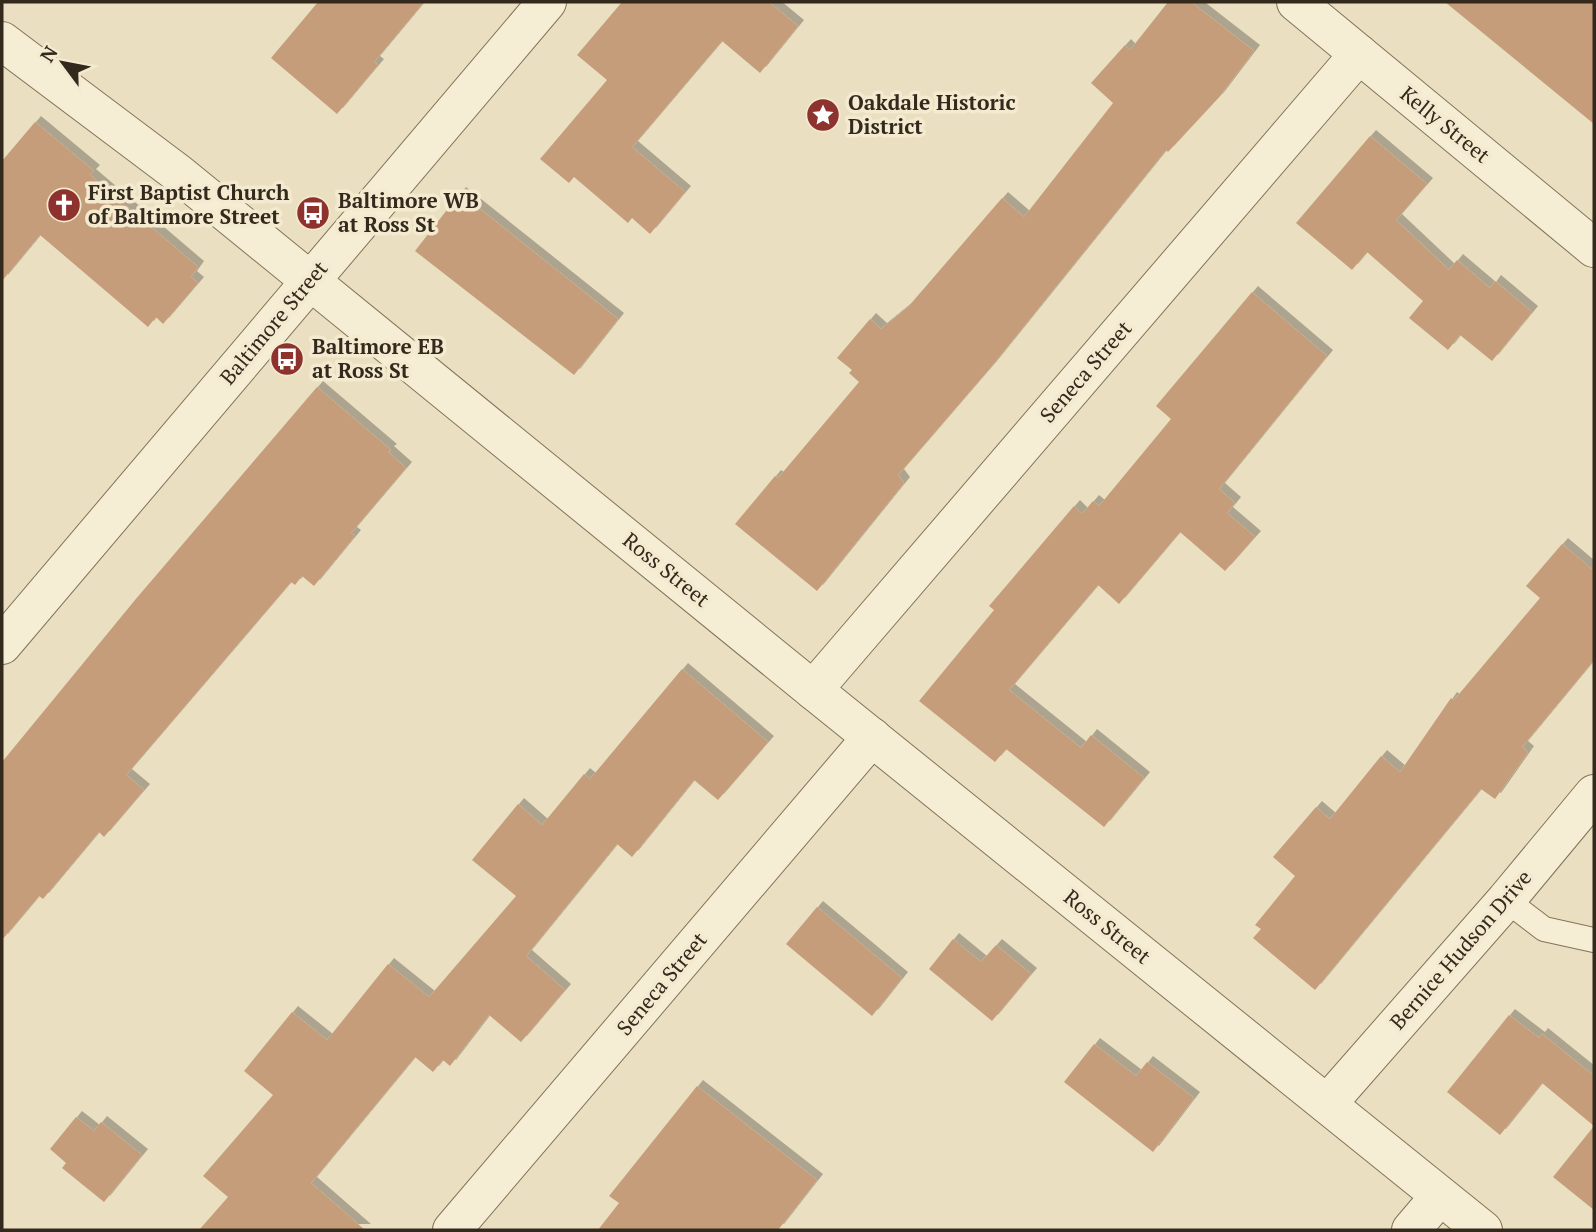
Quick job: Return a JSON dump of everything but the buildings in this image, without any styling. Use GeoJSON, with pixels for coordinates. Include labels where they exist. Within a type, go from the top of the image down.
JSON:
{"type":"FeatureCollection","features":[{"type":"Feature","properties":{"kind":"street","name":"Baltimore Street"},"geometry":{"type":"LineString","coordinates":[[2,645],[547,2]]}},
{"type":"Feature","properties":{"kind":"street","name":"Kelly Street"},"geometry":{"type":"LineString","coordinates":[[1296,2],[1594,248]]}},
{"type":"Feature","properties":{"kind":"street","name":"Ross Street"},"geometry":{"type":"LineString","coordinates":[[2,41],[179,174],[1440,1196]]}},
{"type":"Feature","properties":{"kind":"street","name":"Seneca Street"},"geometry":{"type":"LineString","coordinates":[[813,690],[1359,54]]}},
{"type":"Feature","properties":{"kind":"street","name":"Seneca Street"},"geometry":{"type":"LineString","coordinates":[[453,1230],[872,737]]}},
{"type":"Feature","properties":{"kind":"street","name":"Bernice Hudson Drive"},"geometry":{"type":"LineString","coordinates":[[1327,1104],[1506,900],[1594,794]]}},
{"type":"Feature","properties":{"kind":"street"},"geometry":{"type":"LineString","coordinates":[[1411,1230],[1440,1196],[1483,1230]]}},
{"type":"Feature","properties":{"kind":"lane"},"geometry":{"type":"LineString","coordinates":[[1506,900],[1544,929],[1594,940]]}},
{"type":"Feature","properties":{"kind":"place","name":"Oakdale Historic District"},"geometry":{"type":"Point","coordinates":[823,115]}},
{"type":"Feature","properties":{"kind":"place","name":"First Baptist Church of Baltimore Street"},"geometry":{"type":"Point","coordinates":[64,205]}},
{"type":"Feature","properties":{"kind":"place","name":"Baltimore WB at Ross St"},"geometry":{"type":"Point","coordinates":[313,213]}},
{"type":"Feature","properties":{"kind":"place","name":"Baltimore EB at Ross St"},"geometry":{"type":"Point","coordinates":[287,359]}}]}
